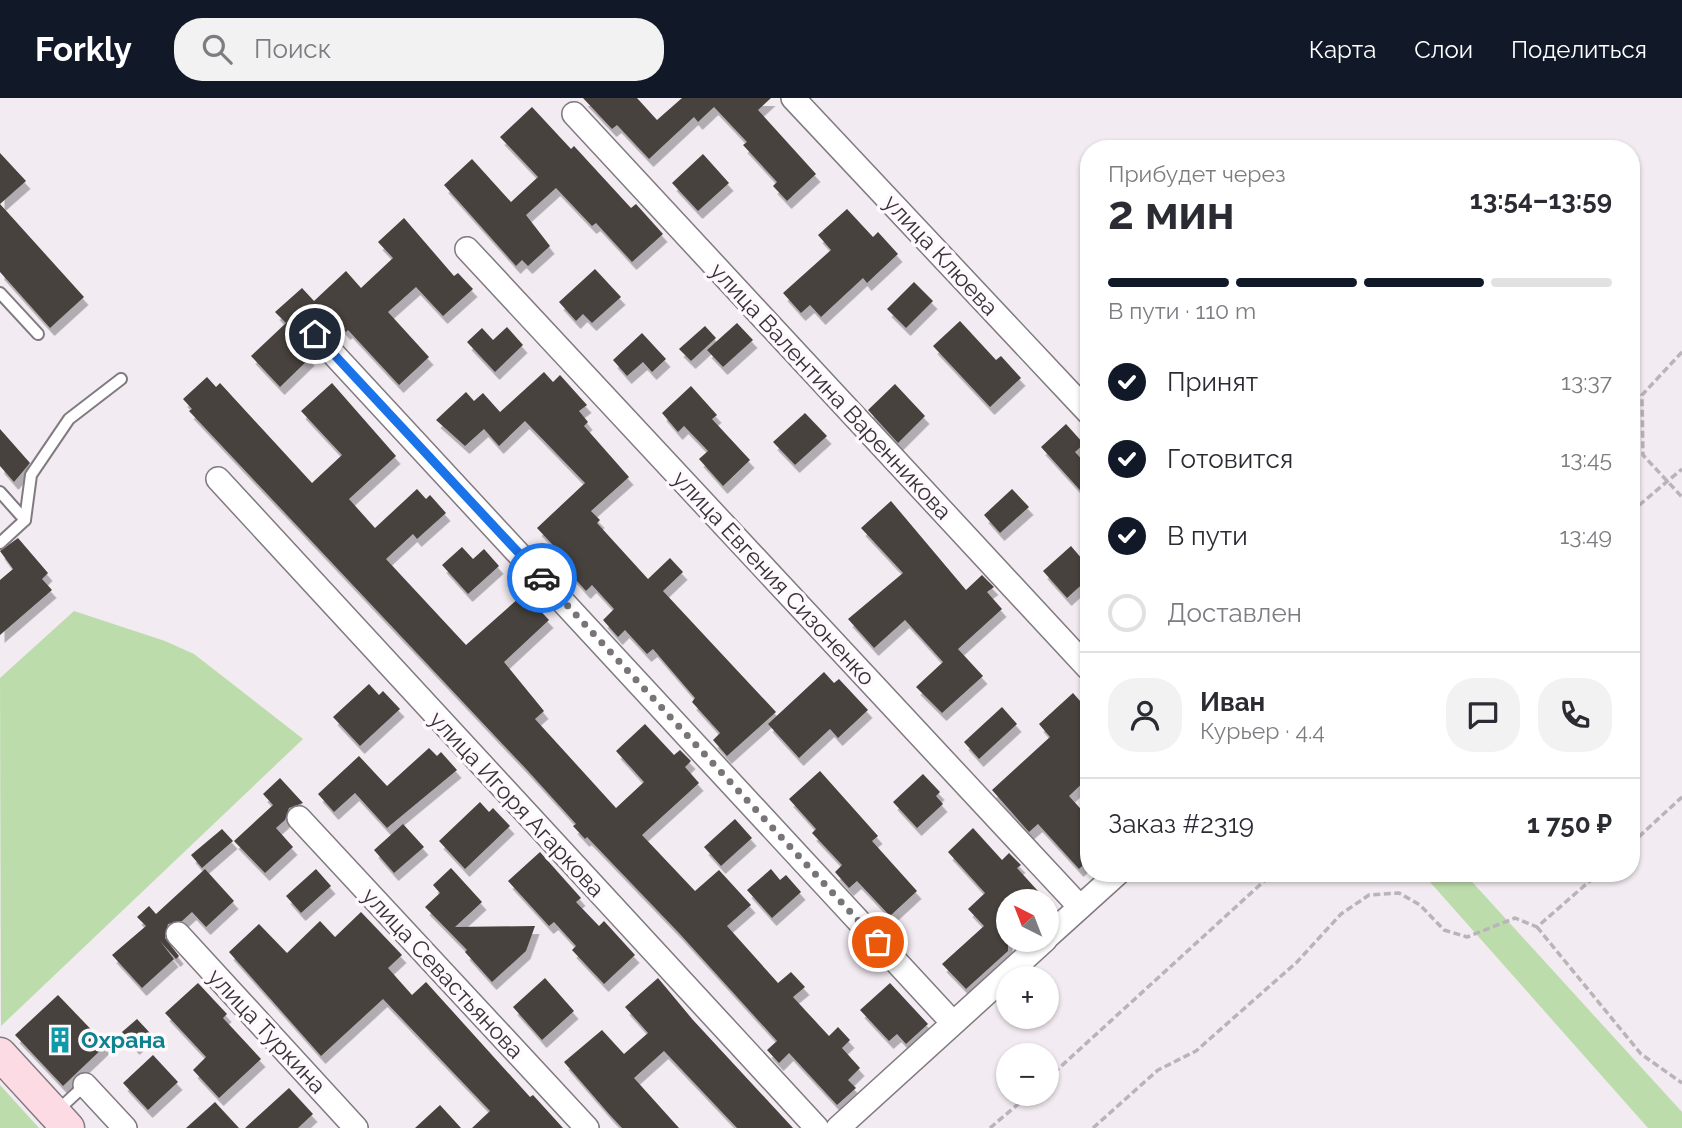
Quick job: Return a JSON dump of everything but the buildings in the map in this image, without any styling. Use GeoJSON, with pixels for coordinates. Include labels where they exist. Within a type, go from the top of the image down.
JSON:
{"type":"FeatureCollection","features":[{"type":"Feature","properties":{"kind":"street","name":"улица Клюева"},"geometry":{"type":"LineString","coordinates":[[793,98],[1080,403]]}},
{"type":"Feature","properties":{"kind":"street","name":"улица Валентина Варенникова"},"geometry":{"type":"LineString","coordinates":[[574,114],[1080,659]]}},
{"type":"Feature","properties":{"kind":"street","name":"улица Евгения Сизоненко"},"geometry":{"type":"LineString","coordinates":[[467,249],[1080,908]]}},
{"type":"Feature","properties":{"kind":"street"},"geometry":{"type":"LineString","coordinates":[[315,334],[953,1023]]}},
{"type":"Feature","properties":{"kind":"street","name":"улица Игоря Агаркова"},"geometry":{"type":"LineString","coordinates":[[218,479],[817,1128]]}},
{"type":"Feature","properties":{"kind":"street","name":"улица Севастьянова"},"geometry":{"type":"LineString","coordinates":[[299,818],[587,1128]]}},
{"type":"Feature","properties":{"kind":"street"},"geometry":{"type":"LineString","coordinates":[[1059,927],[1108,882]]}},
{"type":"Feature","properties":{"kind":"street","name":"улица Туркина"},"geometry":{"type":"LineString","coordinates":[[178,934],[356,1128]]}},
{"type":"Feature","properties":{"kind":"street"},"geometry":{"type":"LineString","coordinates":[[838,1128],[1032,952]]}},
{"type":"Feature","properties":{"kind":"street"},"geometry":{"type":"LineString","coordinates":[[16,1066],[61,1121]]}},
{"type":"Feature","properties":{"kind":"street"},"geometry":{"type":"LineString","coordinates":[[85,1085],[125,1128]]}},
{"type":"Feature","properties":{"kind":"lane"},"geometry":{"type":"LineString","coordinates":[[0,293],[38,334]]}},
{"type":"Feature","properties":{"kind":"lane"},"geometry":{"type":"LineString","coordinates":[[0,543],[25,520],[32,475],[69,419],[121,379]]}},
{"type":"Feature","properties":{"kind":"lane"},"geometry":{"type":"LineString","coordinates":[[0,492],[25,520]]}},
{"type":"Feature","properties":{"kind":"lane"},"geometry":{"type":"LineString","coordinates":[[61,1121],[85,1085]]}},
{"type":"Feature","properties":{"kind":"path"},"geometry":{"type":"LineString","coordinates":[[1682,352],[1642,395],[1643,455],[1682,497]]}},
{"type":"Feature","properties":{"kind":"path"},"geometry":{"type":"LineString","coordinates":[[1640,504],[1682,469]]}},
{"type":"Feature","properties":{"kind":"path"},"geometry":{"type":"LineString","coordinates":[[1640,836],[1682,797]]}},
{"type":"Feature","properties":{"kind":"path"},"geometry":{"type":"LineString","coordinates":[[1059,1068],[1263,882]]}},
{"type":"Feature","properties":{"kind":"path"},"geometry":{"type":"LineString","coordinates":[[1537,927],[1589,882]]}},
{"type":"Feature","properties":{"kind":"path"},"geometry":{"type":"LineString","coordinates":[[1093,1128],[1106,1113],[1158,1070],[1196,1051],[1297,962],[1341,914],[1369,895],[1399,893],[1420,905],[1444,930],[1467,937],[1515,918],[1537,927],[1641,1054],[1682,1083]]}},
{"type":"Feature","properties":{"kind":"path"},"geometry":{"type":"LineString","coordinates":[[990,1128],[1016,1106]]}},
{"type":"Feature","properties":{"kind":"green space"},"geometry":{"type":"Polygon","coordinates":[[[74,611],[165,641],[194,654],[303,739],[1,1026],[0,678],[74,611]]]}},
{"type":"Feature","properties":{"kind":"green space"},"geometry":{"type":"Polygon","coordinates":[[[1430,882],[1472,882],[1682,1112],[1682,1128],[1648,1128],[1430,882]]]}},
{"type":"Feature","properties":{"kind":"green space"},"geometry":{"type":"Polygon","coordinates":[[[0,1085],[39,1128],[0,1128],[0,1085]]]}},
{"type":"Feature","properties":{"kind":"way so far"},"geometry":{"type":"LineString","coordinates":[[542,578],[878,942]]}},
{"type":"Feature","properties":{"kind":"place","name":"Охрана"},"geometry":{"type":"Point","coordinates":[60,1040]}},
{"type":"Feature","properties":{"kind":"route"},"geometry":{"type":"LineString","coordinates":[[315,334],[542,578]]}}]}
